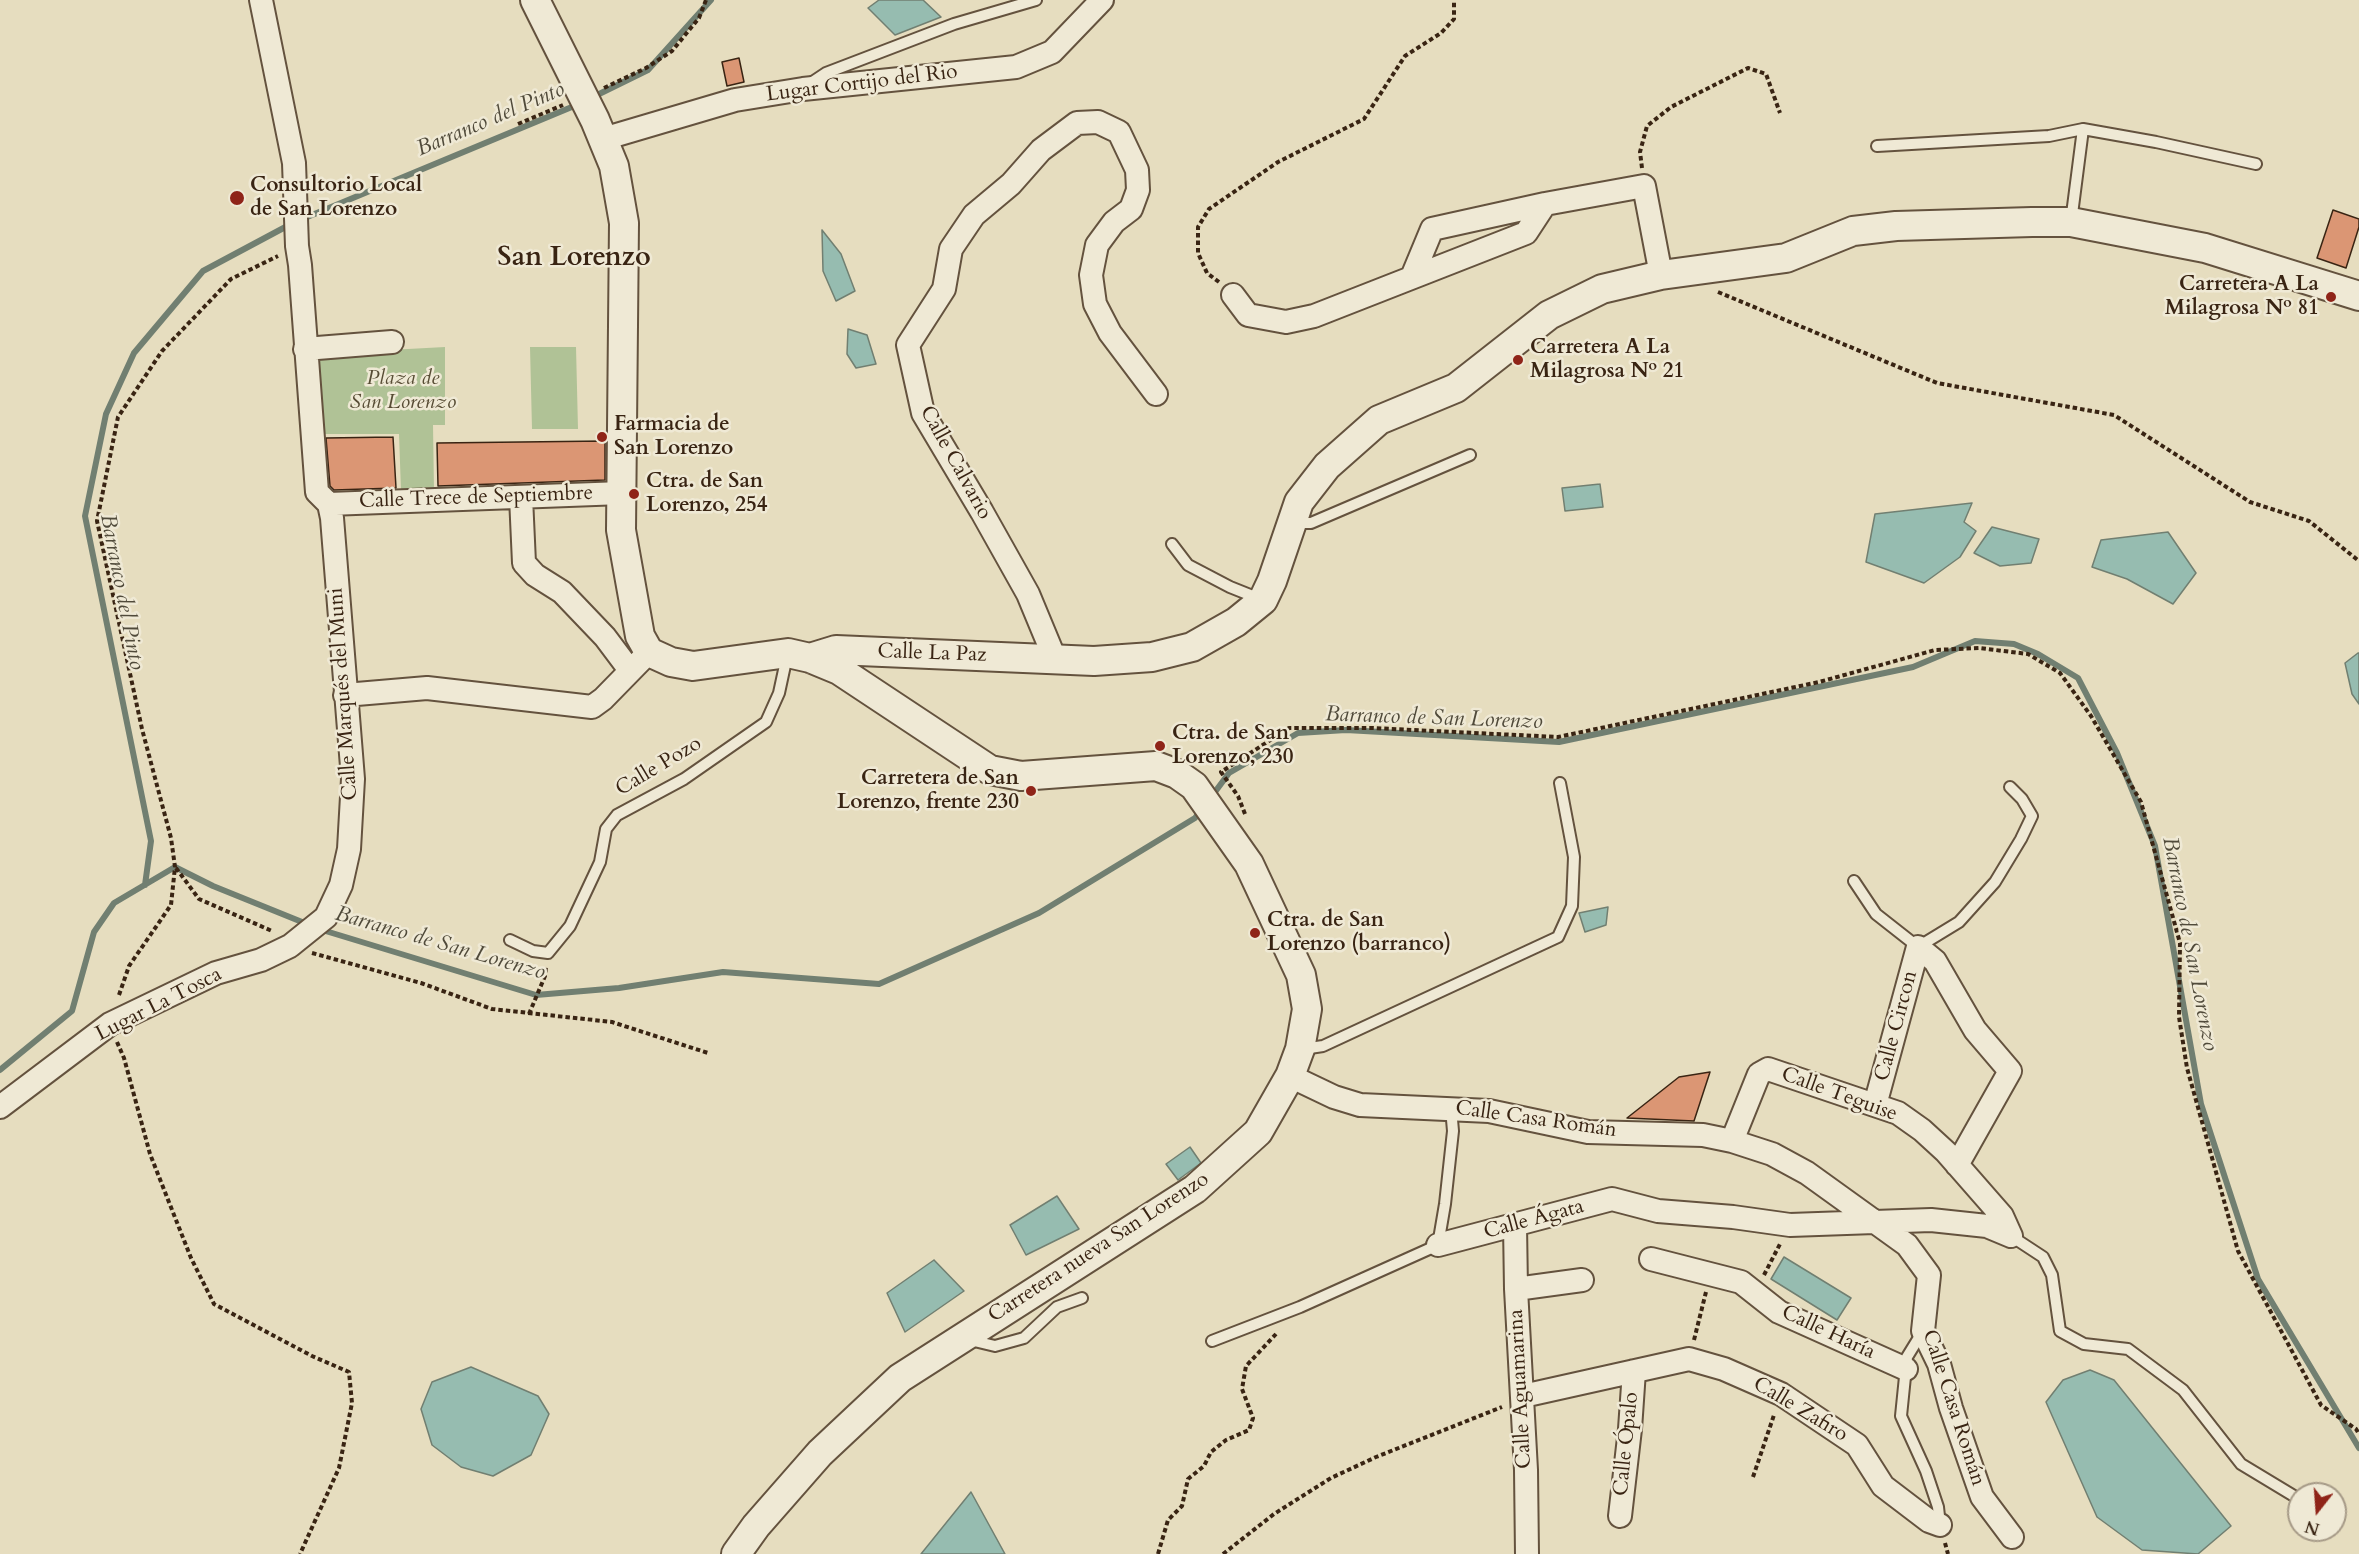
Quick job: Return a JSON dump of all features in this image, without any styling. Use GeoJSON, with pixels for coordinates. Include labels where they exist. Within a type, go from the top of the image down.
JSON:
{"type":"FeatureCollection","features":[{"type":"Feature","properties":{"kind":"street","name":"Calle Marqués del Muni"},"geometry":{"type":"LineString","coordinates":[[261,0],[294,163],[297,246],[317,492],[329,504],[332,518],[352,779],[349,849],[341,885],[326,917]]}},
{"type":"Feature","properties":{"kind":"street"},"geometry":{"type":"LineString","coordinates":[[345,695],[427,688],[592,707],[603,699],[639,661],[640,636],[621,530],[624,223],[614,166],[595,120],[535,0]]}},
{"type":"Feature","properties":{"kind":"street","name":"Lugar Cortijo del Rio"},"geometry":{"type":"LineString","coordinates":[[603,139],[735,100],[803,89],[1016,67],[1052,52],[1102,0]]}},
{"type":"Feature","properties":{"kind":"street","name":"Calle Calvario"},"geometry":{"type":"LineString","coordinates":[[1055,659],[1028,594],[922,413],[908,345],[944,289],[951,249],[974,216],[1011,184],[1041,150],[1077,123],[1098,122],[1119,132],[1137,170],[1138,190],[1131,209],[1114,222],[1097,245],[1091,275],[1095,304],[1105,323],[1156,394]]}},
{"type":"Feature","properties":{"kind":"street"},"geometry":{"type":"LineString","coordinates":[[1412,277],[1432,229],[1545,204],[1644,186],[1661,275]]}},
{"type":"Feature","properties":{"kind":"street"},"geometry":{"type":"LineString","coordinates":[[1233,295],[1248,315],[1286,322],[1314,316],[1526,233],[1545,204]]}},
{"type":"Feature","properties":{"kind":"street"},"geometry":{"type":"LineString","coordinates":[[1263,600],[1299,502],[1327,466],[1379,420],[1456,388],[1549,315],[1602,288],[1661,275],[1786,258],[1853,231],[1896,226],[2071,222],[2205,248],[2359,296]]}},
{"type":"Feature","properties":{"kind":"street"},"geometry":{"type":"LineString","coordinates":[[305,349],[392,342]]}},
{"type":"Feature","properties":{"kind":"street","name":"Calle Trece de Septiembre"},"geometry":{"type":"LineString","coordinates":[[329,504],[622,493]]}},
{"type":"Feature","properties":{"kind":"street"},"geometry":{"type":"LineString","coordinates":[[521,497],[524,563],[535,575],[562,592],[605,637],[639,661],[671,662],[693,666],[799,655]]}},
{"type":"Feature","properties":{"kind":"street","name":"Calle La Paz"},"geometry":{"type":"LineString","coordinates":[[799,655],[836,650],[1094,661],[1152,657],[1192,647],[1236,622],[1263,600]]}},
{"type":"Feature","properties":{"kind":"street","name":"Carretera nueva San Lorenzo"},"geometry":{"type":"LineString","coordinates":[[736,1554],[756,1526],[820,1453],[900,1378],[1195,1189],[1258,1132],[1290,1076],[1300,1049],[1307,1009],[1301,975],[1249,864],[1194,786],[1177,774],[1156,766],[1021,777],[990,770],[839,670],[799,655]]}},
{"type":"Feature","properties":{"kind":"street","name":"Lugar La Tosca"},"geometry":{"type":"LineString","coordinates":[[0,1107],[110,1024],[216,974],[261,960],[290,946],[326,917]]}},
{"type":"Feature","properties":{"kind":"street"},"geometry":{"type":"LineString","coordinates":[[1918,947],[1935,961],[1975,1030],[2010,1071],[1957,1165]]}},
{"type":"Feature","properties":{"kind":"street","name":"Calle Circon"},"geometry":{"type":"LineString","coordinates":[[1875,1105],[1918,947]]}},
{"type":"Feature","properties":{"kind":"street","name":"Calle Teguise"},"geometry":{"type":"LineString","coordinates":[[1732,1141],[1759,1074],[1768,1069],[1875,1105],[1898,1113],[1922,1130],[2002,1216],[2011,1236]]}},
{"type":"Feature","properties":{"kind":"street","name":"Calle Casa Román"},"geometry":{"type":"LineString","coordinates":[[1290,1076],[1334,1097],[1360,1105],[1489,1111],[1588,1132],[1703,1135],[1732,1141],[1772,1154],[1807,1173],[1907,1245],[1929,1275],[1923,1330],[1940,1364],[1951,1408],[1982,1497],[2012,1537]]}},
{"type":"Feature","properties":{"kind":"street","name":"Calle Ágata"},"geometry":{"type":"LineString","coordinates":[[1437,1245],[1612,1199],[1658,1211],[1734,1217],[1790,1225],[1873,1221]]}},
{"type":"Feature","properties":{"kind":"street"},"geometry":{"type":"LineString","coordinates":[[1873,1221],[1931,1220],[1987,1226],[2011,1236]]}},
{"type":"Feature","properties":{"kind":"street","name":"Calle Aguamarina"},"geometry":{"type":"LineString","coordinates":[[1515,1225],[1527,1554]]}},
{"type":"Feature","properties":{"kind":"street","name":"Calle Haría"},"geometry":{"type":"LineString","coordinates":[[1651,1259],[1741,1282],[1779,1312],[1906,1369]]}},
{"type":"Feature","properties":{"kind":"street"},"geometry":{"type":"LineString","coordinates":[[1516,1289],[1582,1280]]}},
{"type":"Feature","properties":{"kind":"street","name":"Calle Zafiro"},"geometry":{"type":"LineString","coordinates":[[1523,1396],[1689,1359],[1724,1369],[1781,1394],[1857,1445],[1883,1486],[1929,1521],[1940,1525]]}},
{"type":"Feature","properties":{"kind":"street","name":"Calle Ópalo"},"geometry":{"type":"LineString","coordinates":[[1620,1516],[1634,1371]]}},
{"type":"Feature","properties":{"kind":"lane"},"geometry":{"type":"LineString","coordinates":[[803,89],[826,73],[954,24],[1036,0]]}},
{"type":"Feature","properties":{"kind":"lane"},"geometry":{"type":"LineString","coordinates":[[2071,222],[2083,129]]}},
{"type":"Feature","properties":{"kind":"lane"},"geometry":{"type":"LineString","coordinates":[[1876,146],[2049,136],[2083,129],[2256,164]]}},
{"type":"Feature","properties":{"kind":"lane"},"geometry":{"type":"LineString","coordinates":[[1291,524],[1311,524],[1470,455]]}},
{"type":"Feature","properties":{"kind":"lane"},"geometry":{"type":"LineString","coordinates":[[1172,544],[1188,565],[1230,587],[1263,600]]}},
{"type":"Feature","properties":{"kind":"lane","name":"Calle Pozo"},"geometry":{"type":"LineString","coordinates":[[548,953],[570,926],[600,862],[606,829],[617,815],[684,778],[766,722],[799,655]]}},
{"type":"Feature","properties":{"kind":"lane"},"geometry":{"type":"LineString","coordinates":[[1300,1049],[1323,1046],[1558,938],[1572,906],[1574,857],[1560,783]]}},
{"type":"Feature","properties":{"kind":"lane"},"geometry":{"type":"LineString","coordinates":[[1854,881],[1876,914],[1918,947],[1959,922],[1995,882],[2021,839],[2032,816],[2022,799],[2010,787]]}},
{"type":"Feature","properties":{"kind":"lane"},"geometry":{"type":"LineString","coordinates":[[510,940],[532,951],[548,953]]}},
{"type":"Feature","properties":{"kind":"lane"},"geometry":{"type":"LineString","coordinates":[[1437,1245],[1445,1204],[1452,1142],[1451,1108]]}},
{"type":"Feature","properties":{"kind":"lane"},"geometry":{"type":"LineString","coordinates":[[2011,1236],[2043,1257],[2052,1275],[2060,1331],[2084,1344],[2128,1349],[2183,1390],[2241,1464],[2287,1492]]}},
{"type":"Feature","properties":{"kind":"lane","name":"Calle Ágata"},"geometry":{"type":"LineString","coordinates":[[1212,1341],[1300,1306],[1437,1245]]}},
{"type":"Feature","properties":{"kind":"lane"},"geometry":{"type":"LineString","coordinates":[[961,1338],[995,1346],[1024,1338],[1057,1307],[1082,1298]]}},
{"type":"Feature","properties":{"kind":"lane"},"geometry":{"type":"LineString","coordinates":[[1923,1330],[1907,1357],[1901,1416],[1926,1471],[1938,1507],[1940,1525]]}},
{"type":"Feature","properties":{"kind":"path"},"geometry":{"type":"LineString","coordinates":[[604,88],[646,68],[672,51],[699,18],[706,0]]}},
{"type":"Feature","properties":{"kind":"path"},"geometry":{"type":"LineString","coordinates":[[1233,295],[1207,273],[1197,253],[1198,227],[1209,209],[1278,162],[1364,118],[1405,56],[1441,33],[1454,19],[1454,0]]}},
{"type":"Feature","properties":{"kind":"path"},"geometry":{"type":"LineString","coordinates":[[1644,186],[1640,152],[1647,126],[1671,107],[1748,68],[1766,74],[1780,113]]}},
{"type":"Feature","properties":{"kind":"path"},"geometry":{"type":"LineString","coordinates":[[518,124],[571,102]]}},
{"type":"Feature","properties":{"kind":"path"},"geometry":{"type":"LineString","coordinates":[[297,246],[231,279],[162,351],[118,417],[97,521],[142,729],[171,838],[175,867],[171,905],[129,966],[110,1024],[124,1058],[150,1154],[190,1258],[214,1304],[312,1356],[348,1372],[352,1403],[339,1468],[300,1554]]}},
{"type":"Feature","properties":{"kind":"path"},"geometry":{"type":"LineString","coordinates":[[1701,270],[1708,288],[1937,383],[2114,415],[2250,502],[2309,521],[2359,561]]}},
{"type":"Feature","properties":{"kind":"path"},"geometry":{"type":"LineString","coordinates":[[1221,772],[1289,728],[1372,728],[1558,737],[1819,682],[1935,650],[1979,648],[2028,654],[2060,673],[2091,716],[2140,802],[2180,943],[2179,1017],[2187,1068],[2238,1251],[2321,1405],[2356,1429],[2359,1434]]}},
{"type":"Feature","properties":{"kind":"path"},"geometry":{"type":"LineString","coordinates":[[175,867],[199,899],[272,931],[290,946],[421,983],[492,1009],[612,1022],[708,1053]]}},
{"type":"Feature","properties":{"kind":"path"},"geometry":{"type":"LineString","coordinates":[[529,1014],[545,976],[548,953]]}},
{"type":"Feature","properties":{"kind":"path"},"geometry":{"type":"LineString","coordinates":[[1755,1293],[1790,1225]]}},
{"type":"Feature","properties":{"kind":"path"},"geometry":{"type":"LineString","coordinates":[[1689,1359],[1710,1274]]}},
{"type":"Feature","properties":{"kind":"path"},"geometry":{"type":"LineString","coordinates":[[1158,1554],[1168,1520],[1182,1506],[1188,1479],[1204,1466],[1211,1452],[1226,1440],[1249,1430],[1253,1418],[1242,1389],[1246,1366],[1300,1306]]}},
{"type":"Feature","properties":{"kind":"path"},"geometry":{"type":"LineString","coordinates":[[1753,1477],[1781,1394]]}},
{"type":"Feature","properties":{"kind":"path"},"geometry":{"type":"LineString","coordinates":[[1223,1554],[1274,1514],[1331,1478],[1376,1457],[1481,1416],[1523,1396]]}},
{"type":"Feature","properties":{"kind":"green space","name":"Plaza de San Lorenzo"},"geometry":{"type":"Polygon","coordinates":[[[445,347],[445,425],[433,425],[434,491],[401,491],[399,434],[317,434],[315,354],[445,347]]]}},
{"type":"Feature","properties":{"kind":"green space"},"geometry":{"type":"Polygon","coordinates":[[[530,347],[576,347],[578,429],[532,429],[530,347]]]}},
{"type":"Feature","properties":{"kind":"water"},"geometry":{"type":"Polygon","coordinates":[[[879,0],[923,0],[941,17],[895,35],[868,8],[879,0]]]}},
{"type":"Feature","properties":{"kind":"water"},"geometry":{"type":"Polygon","coordinates":[[[822,230],[841,254],[855,291],[836,301],[823,271],[822,230]]]}},
{"type":"Feature","properties":{"kind":"water"},"geometry":{"type":"Polygon","coordinates":[[[848,329],[867,335],[876,364],[856,368],[847,354],[848,329]]]}},
{"type":"Feature","properties":{"kind":"water"},"geometry":{"type":"Polygon","coordinates":[[[1600,484],[1603,507],[1565,511],[1562,488],[1600,484]]]}},
{"type":"Feature","properties":{"kind":"water"},"geometry":{"type":"Polygon","coordinates":[[[1972,503],[1964,522],[1976,531],[1960,557],[1924,583],[1866,562],[1875,514],[1972,503]]]}},
{"type":"Feature","properties":{"kind":"water"},"geometry":{"type":"Polygon","coordinates":[[[1992,527],[2039,539],[2031,563],[2000,566],[1974,553],[1992,527]]]}},
{"type":"Feature","properties":{"kind":"water"},"geometry":{"type":"Polygon","coordinates":[[[2168,532],[2196,573],[2173,604],[2127,579],[2092,567],[2101,540],[2168,532]]]}},
{"type":"Feature","properties":{"kind":"water"},"geometry":{"type":"Polygon","coordinates":[[[2358,653],[2359,704],[2352,694],[2345,663],[2358,653]]]}},
{"type":"Feature","properties":{"kind":"water"},"geometry":{"type":"Polygon","coordinates":[[[1608,907],[1606,925],[1585,932],[1579,913],[1608,907]]]}},
{"type":"Feature","properties":{"kind":"water"},"geometry":{"type":"Polygon","coordinates":[[[1190,1147],[1201,1163],[1178,1180],[1166,1164],[1190,1147]]]}},
{"type":"Feature","properties":{"kind":"water"},"geometry":{"type":"Polygon","coordinates":[[[1057,1196],[1079,1229],[1026,1255],[1010,1225],[1057,1196]]]}},
{"type":"Feature","properties":{"kind":"water"},"geometry":{"type":"Polygon","coordinates":[[[1784,1257],[1851,1298],[1837,1320],[1771,1279],[1784,1257]]]}},
{"type":"Feature","properties":{"kind":"water"},"geometry":{"type":"Polygon","coordinates":[[[934,1260],[964,1291],[905,1332],[887,1293],[934,1260]]]}},
{"type":"Feature","properties":{"kind":"water"},"geometry":{"type":"Polygon","coordinates":[[[471,1367],[538,1396],[549,1414],[531,1455],[493,1476],[461,1467],[432,1445],[421,1409],[432,1382],[471,1367]]]}},
{"type":"Feature","properties":{"kind":"water"},"geometry":{"type":"Polygon","coordinates":[[[2090,1370],[2114,1380],[2231,1526],[2198,1554],[2142,1550],[2097,1517],[2046,1402],[2063,1380],[2090,1370]]]}},
{"type":"Feature","properties":{"kind":"water"},"geometry":{"type":"Polygon","coordinates":[[[971,1492],[1005,1554],[921,1554],[971,1492]]]}},
{"type":"Feature","properties":{"kind":"building"},"geometry":{"type":"Polygon","coordinates":[[[739,58],[744,82],[727,86],[722,62],[739,58]]]}},
{"type":"Feature","properties":{"kind":"building"},"geometry":{"type":"Polygon","coordinates":[[[2333,210],[2359,219],[2359,227],[2346,268],[2317,258],[2333,210]]]}},
{"type":"Feature","properties":{"kind":"building"},"geometry":{"type":"Polygon","coordinates":[[[393,437],[396,488],[334,490],[330,486],[326,438],[393,437]]]}},
{"type":"Feature","properties":{"kind":"building"},"geometry":{"type":"Polygon","coordinates":[[[605,441],[605,480],[438,486],[437,443],[605,441]]]}},
{"type":"Feature","properties":{"kind":"building"},"geometry":{"type":"Polygon","coordinates":[[[1710,1072],[1694,1121],[1627,1118],[1679,1077],[1710,1072]]]}},
{"type":"Feature","properties":{"kind":"waterway","name":"Barranco del Pinto"},"geometry":{"type":"LineString","coordinates":[[593,97],[648,70],[711,0]]}},
{"type":"Feature","properties":{"kind":"waterway","name":"Barranco del Pinto"},"geometry":{"type":"LineString","coordinates":[[300,220],[579,104]]}},
{"type":"Feature","properties":{"kind":"waterway","name":"Barranco del Pinto"},"geometry":{"type":"LineString","coordinates":[[145,885],[151,841],[85,516],[106,414],[134,353],[203,271],[291,224]]}},
{"type":"Feature","properties":{"kind":"waterway","name":"Barranco de San Lorenzo"},"geometry":{"type":"LineString","coordinates":[[1212,796],[1229,773],[1298,733],[1346,730],[1559,742],[1913,667],[1975,641],[2014,644],[2038,654],[2078,678],[2117,753],[2155,846],[2201,1104],[2258,1279],[2359,1448]]}},
{"type":"Feature","properties":{"kind":"waterway","name":"Barranco de San Lorenzo"},"geometry":{"type":"LineString","coordinates":[[319,929],[536,995],[619,988],[723,972],[879,984],[1039,913],[1195,818],[1202,809]]}},
{"type":"Feature","properties":{"kind":"waterway","name":"Barranco de San Lorenzo"},"geometry":{"type":"LineString","coordinates":[[0,1070],[72,1011],[94,932],[114,903],[175,867],[213,886],[307,924]]}},
{"type":"Feature","properties":{"kind":"place","name":"Consultorio Local de San Lorenzo"},"geometry":{"type":"Point","coordinates":[237,198]}},
{"type":"Feature","properties":{"kind":"place","name":"Carretera A La Milagrosa Nº 81"},"geometry":{"type":"Point","coordinates":[2331,297]}},
{"type":"Feature","properties":{"kind":"place","name":"Carretera A La Milagrosa Nº 21"},"geometry":{"type":"Point","coordinates":[1518,360]}},
{"type":"Feature","properties":{"kind":"place","name":"Farmacia de San Lorenzo"},"geometry":{"type":"Point","coordinates":[602,437]}},
{"type":"Feature","properties":{"kind":"place","name":"Ctra. de San Lorenzo, 254"},"geometry":{"type":"Point","coordinates":[634,494]}},
{"type":"Feature","properties":{"kind":"place","name":"Ctra. de San Lorenzo, 230"},"geometry":{"type":"Point","coordinates":[1160,746]}},
{"type":"Feature","properties":{"kind":"place","name":"Carretera de San Lorenzo, frente 230"},"geometry":{"type":"Point","coordinates":[1031,791]}},
{"type":"Feature","properties":{"kind":"place","name":"Ctra. de San Lorenzo (barranco)"},"geometry":{"type":"Point","coordinates":[1255,933]}},
{"type":"Feature","properties":{"kind":"district","name":"San Lorenzo"},"geometry":{"type":"Point","coordinates":[574,259]}}]}
